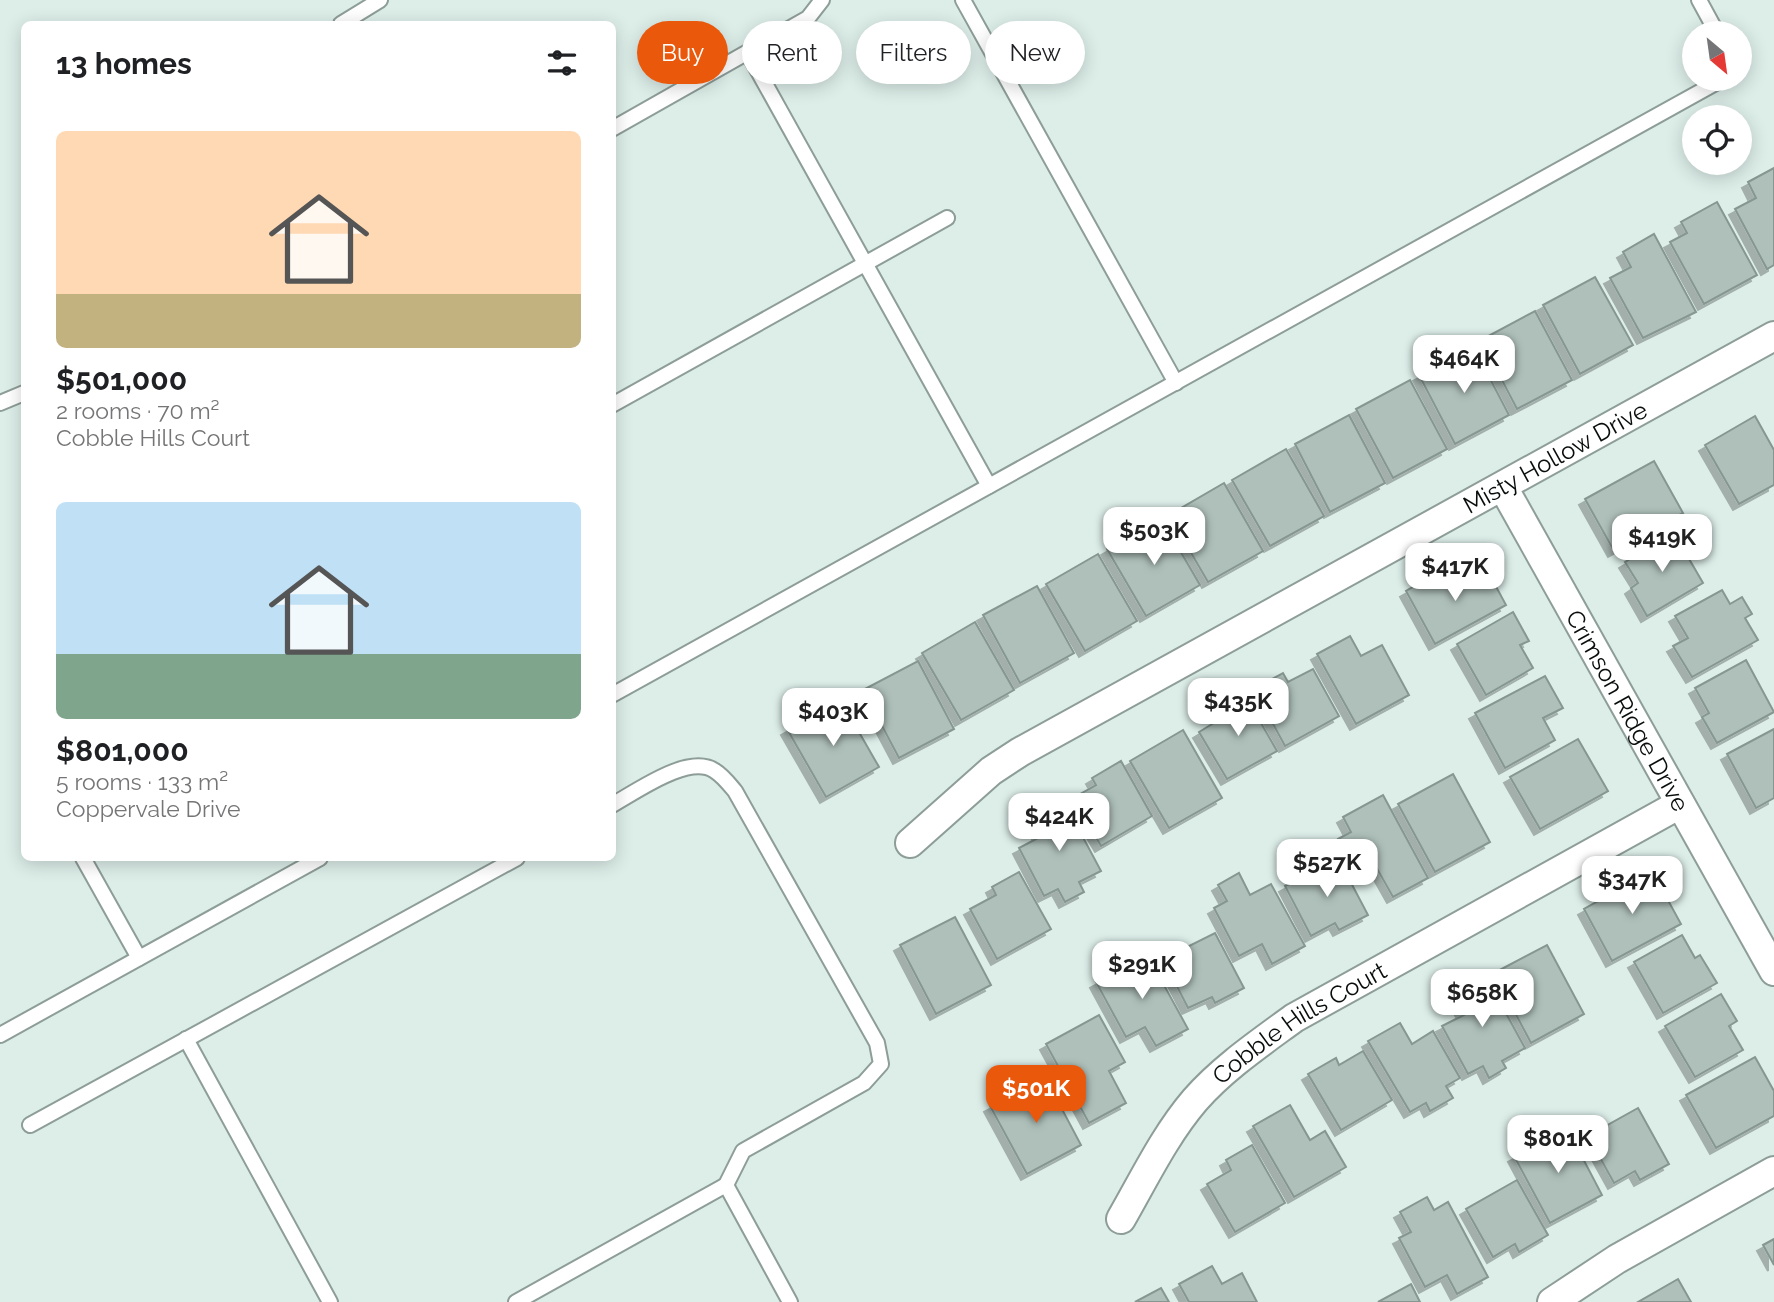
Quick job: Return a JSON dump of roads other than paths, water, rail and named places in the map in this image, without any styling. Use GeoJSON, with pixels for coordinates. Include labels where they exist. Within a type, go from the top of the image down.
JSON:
{"type":"FeatureCollection","features":[{"type":"Feature","properties":{"kind":"street","name":"Misty Hollow Drive"},"geometry":{"type":"LineString","coordinates":[[910,843],[991,771],[1020,752],[1774,336]]}},
{"type":"Feature","properties":{"kind":"street","name":"Crimson Ridge Drive"},"geometry":{"type":"LineString","coordinates":[[1503,487],[1774,971]]}},
{"type":"Feature","properties":{"kind":"street","name":"Cobble Hills Court"},"geometry":{"type":"LineString","coordinates":[[1121,1219],[1163,1146],[1194,1100],[1260,1042],[1294,1018],[1680,804]]}},
{"type":"Feature","properties":{"kind":"street"},"geometry":{"type":"LineString","coordinates":[[1552,1302],[1617,1259],[1774,1171]]}},
{"type":"Feature","properties":{"kind":"lane"},"geometry":{"type":"LineString","coordinates":[[346,21],[380,0]]}},
{"type":"Feature","properties":{"kind":"lane"},"geometry":{"type":"LineString","coordinates":[[803,21],[822,0]]}},
{"type":"Feature","properties":{"kind":"lane"},"geometry":{"type":"LineString","coordinates":[[963,0],[1176,383]]}},
{"type":"Feature","properties":{"kind":"lane"},"geometry":{"type":"LineString","coordinates":[[1699,0],[1710,21]]}},
{"type":"Feature","properties":{"kind":"lane"},"geometry":{"type":"LineString","coordinates":[[616,127],[742,56]]}},
{"type":"Feature","properties":{"kind":"lane"},"geometry":{"type":"LineString","coordinates":[[765,84],[989,486]]}},
{"type":"Feature","properties":{"kind":"lane"},"geometry":{"type":"LineString","coordinates":[[616,693],[1701,91]]}},
{"type":"Feature","properties":{"kind":"lane"},"geometry":{"type":"LineString","coordinates":[[616,403],[947,218]]}},
{"type":"Feature","properties":{"kind":"lane"},"geometry":{"type":"LineString","coordinates":[[0,403],[21,394]]}},
{"type":"Feature","properties":{"kind":"lane"},"geometry":{"type":"LineString","coordinates":[[516,1302],[726,1185],[743,1151],[864,1083],[881,1064],[877,1043],[735,791],[714,769],[693,765],[668,774],[616,803]]}},
{"type":"Feature","properties":{"kind":"lane"},"geometry":{"type":"LineString","coordinates":[[85,861],[139,958]]}},
{"type":"Feature","properties":{"kind":"lane"},"geometry":{"type":"LineString","coordinates":[[0,1035],[315,861]]}},
{"type":"Feature","properties":{"kind":"lane"},"geometry":{"type":"LineString","coordinates":[[30,1125],[512,861]]}},
{"type":"Feature","properties":{"kind":"lane"},"geometry":{"type":"LineString","coordinates":[[187,1039],[330,1302]]}},
{"type":"Feature","properties":{"kind":"lane"},"geometry":{"type":"LineString","coordinates":[[726,1185],[790,1302]]}}]}
